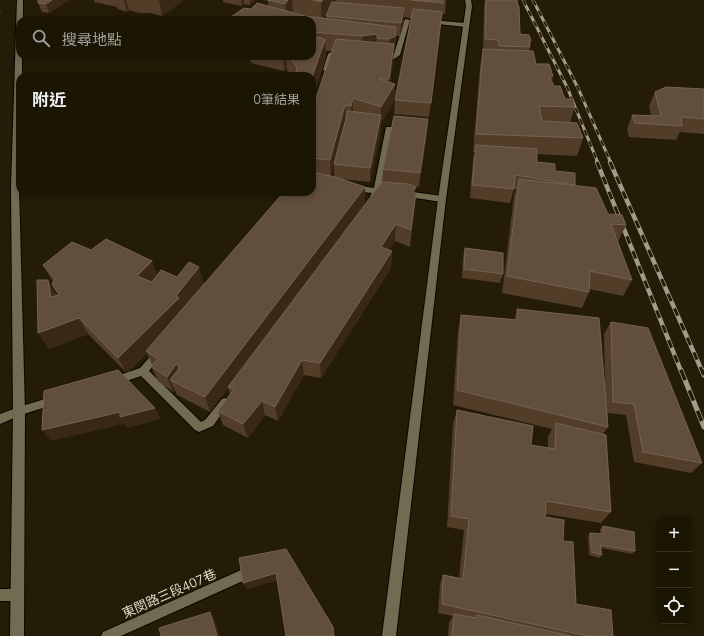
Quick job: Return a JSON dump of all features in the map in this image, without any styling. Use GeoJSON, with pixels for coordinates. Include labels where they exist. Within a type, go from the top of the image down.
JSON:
{"type":"FeatureCollection","features":[{"type":"Feature","properties":{"kind":"main road"},"geometry":{"type":"LineString","coordinates":[[20,0],[20,16]]}},
{"type":"Feature","properties":{"kind":"main road"},"geometry":{"type":"LineString","coordinates":[[389,636],[442,199],[466,25],[468,0]]}},
{"type":"Feature","properties":{"kind":"main road"},"geometry":{"type":"LineString","coordinates":[[18,60],[18,72]]}},
{"type":"Feature","properties":{"kind":"main road"},"geometry":{"type":"LineString","coordinates":[[16,150],[15,187],[19,411],[17,636]]}},
{"type":"Feature","properties":{"kind":"lane"},"geometry":{"type":"LineString","coordinates":[[399,20],[414,21]]}},
{"type":"Feature","properties":{"kind":"lane"},"geometry":{"type":"LineString","coordinates":[[376,58],[391,59],[397,55],[407,20]]}},
{"type":"Feature","properties":{"kind":"lane"},"geometry":{"type":"LineString","coordinates":[[422,22],[466,25]]}},
{"type":"Feature","properties":{"kind":"lane"},"geometry":{"type":"LineString","coordinates":[[394,39],[401,40]]}},
{"type":"Feature","properties":{"kind":"lane"},"geometry":{"type":"LineString","coordinates":[[324,76],[328,54],[354,56]]}},
{"type":"Feature","properties":{"kind":"lane"},"geometry":{"type":"LineString","coordinates":[[370,203],[378,191],[390,129]]}},
{"type":"Feature","properties":{"kind":"lane"},"geometry":{"type":"LineString","coordinates":[[341,187],[442,199]]}},
{"type":"Feature","properties":{"kind":"lane"},"geometry":{"type":"LineString","coordinates":[[103,384],[143,371],[164,347]]}},
{"type":"Feature","properties":{"kind":"lane"},"geometry":{"type":"LineString","coordinates":[[143,371],[199,427],[209,423],[233,392]]}},
{"type":"Feature","properties":{"kind":"lane"},"geometry":{"type":"LineString","coordinates":[[0,419],[19,411],[66,396]]}},
{"type":"Feature","properties":{"kind":"lane","name":"東閔路三段407巷"},"geometry":{"type":"LineString","coordinates":[[107,636],[241,576]]}},
{"type":"Feature","properties":{"kind":"lane"},"geometry":{"type":"LineString","coordinates":[[0,595],[18,595]]}},
{"type":"Feature","properties":{"kind":"building"},"geometry":{"type":"Polygon","coordinates":[[[38,0],[52,0],[46,4],[38,3],[38,0]]]}},
{"type":"Feature","properties":{"kind":"building"},"geometry":{"type":"Polygon","coordinates":[[[268,0],[288,0],[285,4],[268,0]]]}},
{"type":"Feature","properties":{"kind":"building"},"geometry":{"type":"Polygon","coordinates":[[[411,0],[443,0],[443,3],[411,0]]]}},
{"type":"Feature","properties":{"kind":"building"},"geometry":{"type":"Polygon","coordinates":[[[486,0],[517,0],[519,6],[520,34],[529,35],[531,41],[529,41],[530,47],[499,46],[498,40],[485,39],[486,0]]]}},
{"type":"Feature","properties":{"kind":"building"},"geometry":{"type":"Polygon","coordinates":[[[332,2],[404,8],[401,23],[326,16],[332,2]]]}},
{"type":"Feature","properties":{"kind":"building"},"geometry":{"type":"Polygon","coordinates":[[[257,3],[305,16],[232,16],[244,8],[251,9],[257,3]]]}},
{"type":"Feature","properties":{"kind":"building"},"geometry":{"type":"Polygon","coordinates":[[[413,9],[442,12],[431,103],[395,100],[413,9]]]}},
{"type":"Feature","properties":{"kind":"building"},"geometry":{"type":"Polygon","coordinates":[[[316,17],[396,27],[395,36],[389,39],[377,38],[377,34],[362,36],[316,32],[316,17]]]}},
{"type":"Feature","properties":{"kind":"building"},"geometry":{"type":"Polygon","coordinates":[[[316,37],[325,40],[314,72],[296,72],[297,68],[292,60],[316,60],[316,37]]]}},
{"type":"Feature","properties":{"kind":"building"},"geometry":{"type":"Polygon","coordinates":[[[336,39],[394,44],[389,79],[379,79],[395,84],[381,107],[353,98],[351,106],[345,105],[330,160],[316,158],[316,98],[336,39]]]}},
{"type":"Feature","properties":{"kind":"building"},"geometry":{"type":"Polygon","coordinates":[[[483,49],[533,51],[536,64],[549,64],[553,76],[549,76],[554,86],[560,86],[565,99],[573,99],[575,107],[539,106],[542,121],[577,123],[583,138],[476,134],[483,49]]]}},
{"type":"Feature","properties":{"kind":"building"},"geometry":{"type":"Polygon","coordinates":[[[666,87],[704,89],[704,119],[681,117],[682,126],[635,123],[632,115],[661,116],[655,92],[666,87]]]}},
{"type":"Feature","properties":{"kind":"building"},"geometry":{"type":"Polygon","coordinates":[[[348,111],[381,115],[370,168],[334,164],[348,111]]]}},
{"type":"Feature","properties":{"kind":"building"},"geometry":{"type":"Polygon","coordinates":[[[394,116],[428,119],[420,173],[383,169],[394,116]]]}},
{"type":"Feature","properties":{"kind":"building"},"geometry":{"type":"Polygon","coordinates":[[[476,145],[537,149],[537,162],[555,164],[555,171],[575,173],[575,185],[515,175],[514,189],[472,185],[476,145]]]}},
{"type":"Feature","properties":{"kind":"building"},"geometry":{"type":"Polygon","coordinates":[[[316,173],[335,177],[365,187],[205,397],[170,380],[180,367],[176,364],[167,377],[151,366],[158,359],[146,351],[281,196],[316,196],[316,173]]]}},
{"type":"Feature","properties":{"kind":"building"},"geometry":{"type":"Polygon","coordinates":[[[519,179],[596,188],[608,214],[622,215],[626,225],[611,224],[632,280],[590,271],[589,292],[507,276],[519,179]]]}},
{"type":"Feature","properties":{"kind":"building"},"geometry":{"type":"Polygon","coordinates":[[[382,182],[408,184],[416,187],[412,193],[416,193],[411,230],[396,224],[381,247],[392,251],[320,363],[302,360],[275,407],[262,401],[243,424],[218,411],[234,389],[228,387],[382,182]]]}},
{"type":"Feature","properties":{"kind":"building"},"geometry":{"type":"Polygon","coordinates":[[[106,239],[152,261],[137,276],[152,282],[161,270],[177,277],[189,262],[199,267],[176,296],[179,298],[118,358],[79,318],[38,333],[37,280],[48,280],[51,297],[59,295],[52,284],[55,279],[43,265],[72,242],[91,250],[106,239]]]}},
{"type":"Feature","properties":{"kind":"building"},"geometry":{"type":"Polygon","coordinates":[[[465,248],[503,253],[503,274],[464,269],[465,248]]]}},
{"type":"Feature","properties":{"kind":"building"},"geometry":{"type":"Polygon","coordinates":[[[517,309],[599,318],[608,427],[457,390],[461,315],[518,320],[517,309]]]}},
{"type":"Feature","properties":{"kind":"building"},"geometry":{"type":"Polygon","coordinates":[[[611,322],[648,328],[702,463],[643,452],[634,404],[613,402],[611,322]]]}},
{"type":"Feature","properties":{"kind":"building"},"geometry":{"type":"Polygon","coordinates":[[[118,370],[155,408],[120,417],[120,412],[42,430],[44,391],[118,370]]]}},
{"type":"Feature","properties":{"kind":"building"},"geometry":{"type":"Polygon","coordinates":[[[457,410],[533,426],[531,445],[555,449],[556,423],[606,435],[611,512],[546,501],[545,517],[564,520],[563,541],[573,542],[576,604],[611,610],[613,636],[587,636],[442,604],[443,575],[463,579],[469,519],[451,516],[457,410]]]}},
{"type":"Feature","properties":{"kind":"building"},"geometry":{"type":"Polygon","coordinates":[[[603,526],[634,532],[635,551],[600,545],[602,555],[592,552],[590,533],[603,534],[603,526]]]}},
{"type":"Feature","properties":{"kind":"building"},"geometry":{"type":"Polygon","coordinates":[[[286,549],[333,627],[334,636],[286,636],[276,573],[243,583],[239,558],[286,549]]]}},
{"type":"Feature","properties":{"kind":"building"},"geometry":{"type":"Polygon","coordinates":[[[210,612],[217,636],[161,636],[159,628],[210,612]]]}},
{"type":"Feature","properties":{"kind":"building"},"geometry":{"type":"Polygon","coordinates":[[[454,614],[476,618],[477,615],[571,636],[452,636],[454,614]]]}},
{"type":"Feature","properties":{"kind":"railway"},"geometry":{"type":"LineString","coordinates":[[523,0],[567,87],[598,163]]}},
{"type":"Feature","properties":{"kind":"railway"},"geometry":{"type":"LineString","coordinates":[[533,0],[578,88],[611,163]]}},
{"type":"Feature","properties":{"kind":"railway"},"geometry":{"type":"LineString","coordinates":[[597,162],[681,371]]}},
{"type":"Feature","properties":{"kind":"railway"},"geometry":{"type":"LineString","coordinates":[[610,162],[702,371]]}},
{"type":"Feature","properties":{"kind":"railway"},"geometry":{"type":"LineString","coordinates":[[681,370],[704,427]]}},
{"type":"Feature","properties":{"kind":"railway"},"geometry":{"type":"LineString","coordinates":[[702,370],[704,375]]}}]}
